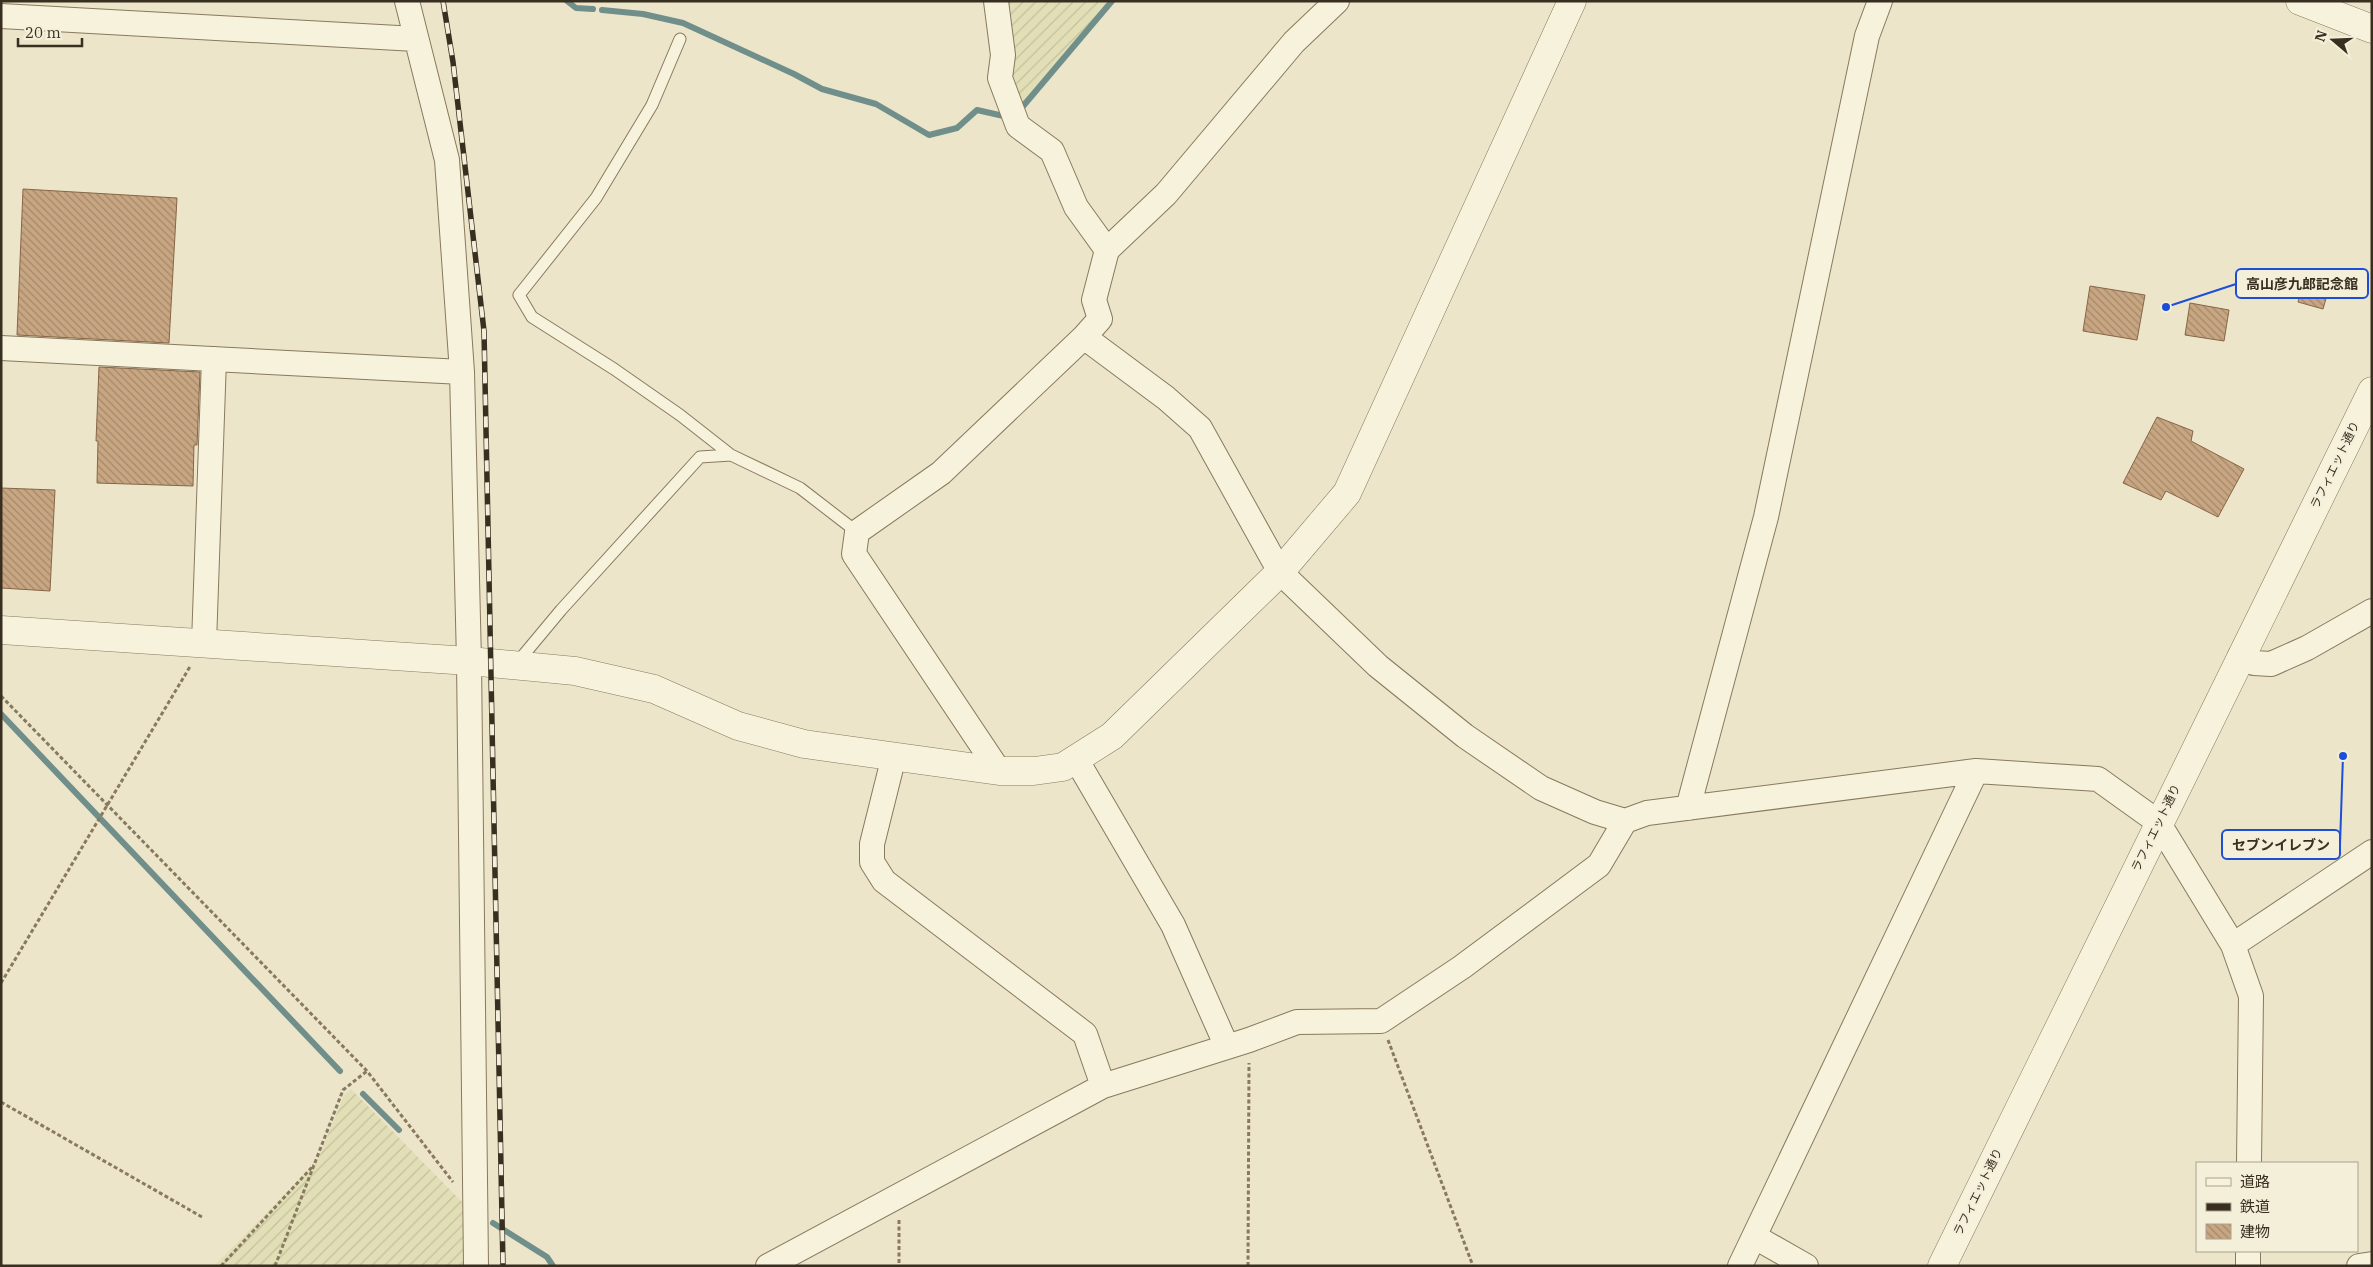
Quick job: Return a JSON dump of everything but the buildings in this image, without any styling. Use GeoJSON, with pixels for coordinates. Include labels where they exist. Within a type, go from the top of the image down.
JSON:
{"type":"FeatureCollection","features":[{"type":"Feature","properties":{"kind":"street"},"geometry":{"type":"LineString","coordinates":[[407,1],[447,160],[462,372],[469,661],[476,1266]]}},
{"type":"Feature","properties":{"kind":"street"},"geometry":{"type":"LineString","coordinates":[[996,1],[1003,56],[1000,78],[1018,126],[1052,151],[1066,179],[1076,207],[1107,250]]}},
{"type":"Feature","properties":{"kind":"street"},"geometry":{"type":"LineString","coordinates":[[999,772],[854,554],[857,532],[941,473],[1100,320],[1094,300],[1107,250],[1166,194],[1294,42],[1336,1]]}},
{"type":"Feature","properties":{"kind":"street"},"geometry":{"type":"LineString","coordinates":[[1,630],[469,661],[575,671],[654,689],[738,726],[804,744],[999,772],[1034,771],[1063,767],[1112,736],[1280,572],[1347,493],[1572,1]]}},
{"type":"Feature","properties":{"kind":"street"},"geometry":{"type":"LineString","coordinates":[[1688,808],[1766,516],[1867,36],[1880,1]]}},
{"type":"Feature","properties":{"kind":"street"},"geometry":{"type":"LineString","coordinates":[[2300,1],[2372,29]]}},
{"type":"Feature","properties":{"kind":"street"},"geometry":{"type":"LineString","coordinates":[[1,16],[416,39]]}},
{"type":"Feature","properties":{"kind":"street"},"geometry":{"type":"LineString","coordinates":[[1084,337],[1166,398],[1200,428],[1280,572],[1378,666],[1465,736],[1541,788],[1595,812],[1624,821],[1647,813],[1976,771],[2098,779],[2158,822],[2233,945],[2251,996],[2249,1162]]}},
{"type":"Feature","properties":{"kind":"street"},"geometry":{"type":"LineString","coordinates":[[1,348],[462,372]]}},
{"type":"Feature","properties":{"kind":"street"},"geometry":{"type":"LineString","coordinates":[[204,643],[214,359]]}},
{"type":"Feature","properties":{"kind":"street","name":"ラフィエット通り"},"geometry":{"type":"LineString","coordinates":[[1942,1266],[2158,822],[2372,391]]}},
{"type":"Feature","properties":{"kind":"street"},"geometry":{"type":"LineString","coordinates":[[2240,656],[2254,663],[2271,664],[2307,648],[2372,611]]}},
{"type":"Feature","properties":{"kind":"street"},"geometry":{"type":"LineString","coordinates":[[894,756],[872,844],[872,862],[884,882],[1086,1034],[1103,1086]]}},
{"type":"Feature","properties":{"kind":"street"},"geometry":{"type":"LineString","coordinates":[[1076,759],[1173,925],[1238,1043]]}},
{"type":"Feature","properties":{"kind":"street"},"geometry":{"type":"LineString","coordinates":[[1740,1266],[1976,771]]}},
{"type":"Feature","properties":{"kind":"street"},"geometry":{"type":"LineString","coordinates":[[768,1266],[1103,1086],[1297,1022],[1381,1021],[1462,967],[1600,865],[1624,821]]}},
{"type":"Feature","properties":{"kind":"street"},"geometry":{"type":"LineString","coordinates":[[2233,945],[2372,852]]}},
{"type":"Feature","properties":{"kind":"street"},"geometry":{"type":"LineString","coordinates":[[1755,1237],[1806,1266]]}},
{"type":"Feature","properties":{"kind":"street"},"geometry":{"type":"LineString","coordinates":[[2248,1252],[2248,1266]]}},
{"type":"Feature","properties":{"kind":"street"},"geometry":{"type":"LineString","coordinates":[[2359,1266],[2372,1264]]}},
{"type":"Feature","properties":{"kind":"lane"},"geometry":{"type":"LineString","coordinates":[[680,39],[652,105],[596,198],[520,295],[532,317],[622,374],[732,455],[800,488],[857,532]]}},
{"type":"Feature","properties":{"kind":"lane"},"geometry":{"type":"LineString","coordinates":[[515,666],[561,610],[700,457],[732,455]]}},
{"type":"Feature","properties":{"kind":"path"},"geometry":{"type":"LineString","coordinates":[[1,983],[204,643]]}},
{"type":"Feature","properties":{"kind":"path"},"geometry":{"type":"LineString","coordinates":[[1,696],[108,803],[367,1071],[476,1212]]}},
{"type":"Feature","properties":{"kind":"path"},"geometry":{"type":"LineString","coordinates":[[1381,1021],[1473,1266]]}},
{"type":"Feature","properties":{"kind":"path"},"geometry":{"type":"LineString","coordinates":[[1238,1043],[1248,1266]]}},
{"type":"Feature","properties":{"kind":"path"},"geometry":{"type":"LineString","coordinates":[[275,1266],[343,1090],[367,1071]]}},
{"type":"Feature","properties":{"kind":"path"},"geometry":{"type":"LineString","coordinates":[[1,1102],[202,1217]]}},
{"type":"Feature","properties":{"kind":"path"},"geometry":{"type":"LineString","coordinates":[[221,1266],[316,1162]]}},
{"type":"Feature","properties":{"kind":"path"},"geometry":{"type":"LineString","coordinates":[[898,1197],[899,1266]]}},
{"type":"Feature","properties":{"kind":"shaded area"},"geometry":{"type":"Polygon","coordinates":[[[1004,1],[1111,1],[1014,115],[1004,1]]]}},
{"type":"Feature","properties":{"kind":"shaded area"},"geometry":{"type":"Polygon","coordinates":[[[351,1089],[467,1207],[468,1266],[275,1266],[294,1217],[274,1266],[214,1266],[317,1162],[344,1095],[351,1089]]]}},
{"type":"Feature","properties":{"kind":"waterway"},"geometry":{"type":"LineString","coordinates":[[567,1],[576,8],[593,9]]}},
{"type":"Feature","properties":{"kind":"waterway"},"geometry":{"type":"LineString","coordinates":[[1019,111],[1112,1]]}},
{"type":"Feature","properties":{"kind":"waterway"},"geometry":{"type":"LineString","coordinates":[[602,10],[643,14],[683,23],[794,74],[822,89],[876,104],[929,135],[957,128],[977,110],[1008,117]]}},
{"type":"Feature","properties":{"kind":"waterway"},"geometry":{"type":"LineString","coordinates":[[1,714],[340,1071]]}},
{"type":"Feature","properties":{"kind":"waterway"},"geometry":{"type":"LineString","coordinates":[[363,1094],[399,1130]]}},
{"type":"Feature","properties":{"kind":"waterway"},"geometry":{"type":"LineString","coordinates":[[493,1223],[547,1257],[553,1266]]}},
{"type":"Feature","properties":{"kind":"railway"},"geometry":{"type":"LineString","coordinates":[[443,1],[453,62],[484,331],[503,1266]]}},
{"type":"Feature","properties":{"kind":"place","name":"高山彦九郎記念館"},"geometry":{"type":"Point","coordinates":[2166,307]}},
{"type":"Feature","properties":{"kind":"place","name":"セブンイレブン"},"geometry":{"type":"Point","coordinates":[2343,756]}}]}
